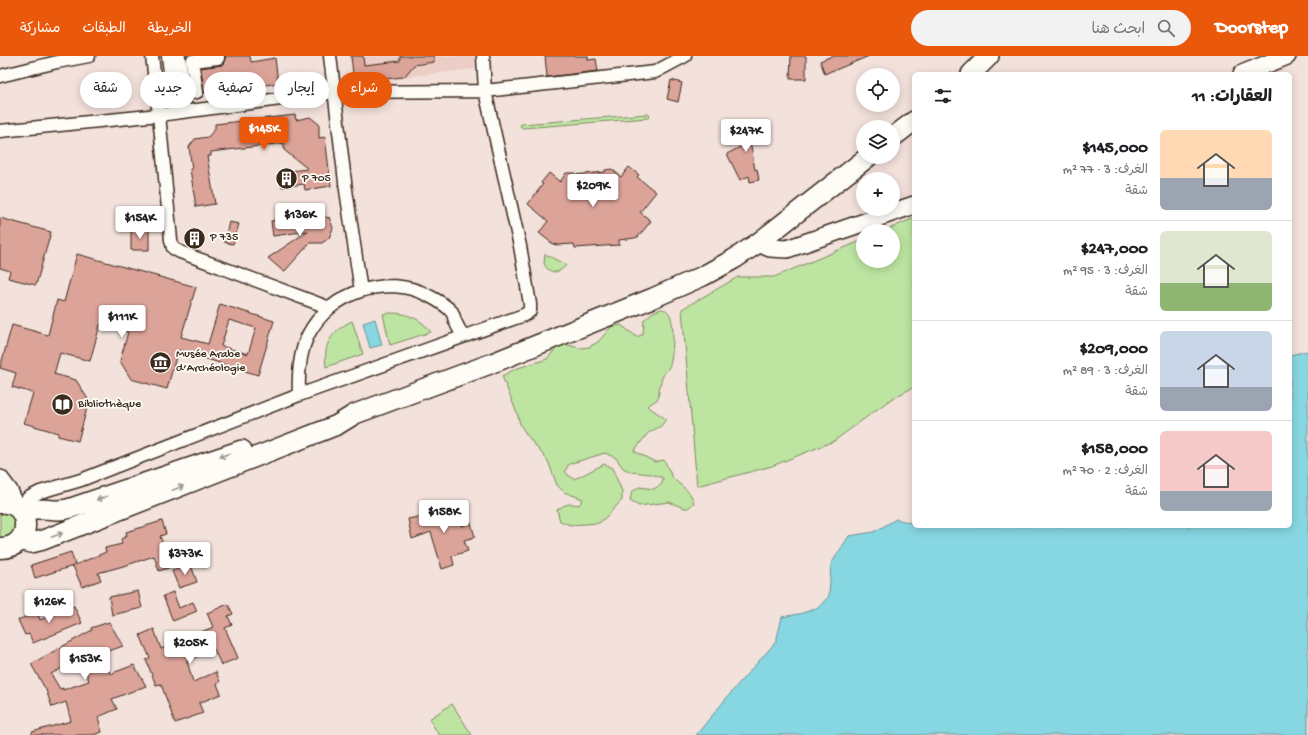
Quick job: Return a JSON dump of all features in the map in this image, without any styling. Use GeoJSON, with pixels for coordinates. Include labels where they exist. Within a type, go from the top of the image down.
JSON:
{"type":"FeatureCollection","features":[{"type":"Feature","properties":{"kind":"highway"},"geometry":{"type":"LineString","coordinates":[[0,549],[8,548],[14,545],[24,534],[26,527],[25,520],[15,508]]}},
{"type":"Feature","properties":{"kind":"main road"},"geometry":{"type":"LineString","coordinates":[[973,72],[989,56]]}},
{"type":"Feature","properties":{"kind":"main road"},"geometry":{"type":"LineString","coordinates":[[1247,72],[1287,56]]}},
{"type":"Feature","properties":{"kind":"main road"},"geometry":{"type":"LineString","coordinates":[[900,132],[912,123]]}},
{"type":"Feature","properties":{"kind":"main road"},"geometry":{"type":"LineString","coordinates":[[0,479],[9,491],[15,508],[27,510],[33,508],[60,510],[74,508],[328,420],[355,414],[490,364],[703,276],[758,243],[859,164]]}},
{"type":"Feature","properties":{"kind":"main road"},"geometry":{"type":"LineString","coordinates":[[758,243],[770,248],[786,249],[912,206]]}},
{"type":"Feature","properties":{"kind":"main road"},"geometry":{"type":"LineString","coordinates":[[20,540],[31,543],[43,540],[337,426],[355,414]]}},
{"type":"Feature","properties":{"kind":"street"},"geometry":{"type":"LineString","coordinates":[[152,56],[173,248],[180,252],[330,308]]}},
{"type":"Feature","properties":{"kind":"street"},"geometry":{"type":"LineString","coordinates":[[168,56],[170,72]]}},
{"type":"Feature","properties":{"kind":"street"},"geometry":{"type":"LineString","coordinates":[[179,56],[181,72]]}},
{"type":"Feature","properties":{"kind":"street"},"geometry":{"type":"LineString","coordinates":[[194,72],[192,61],[218,58],[218,56]]}},
{"type":"Feature","properties":{"kind":"street"},"geometry":{"type":"LineString","coordinates":[[330,56],[360,291]]}},
{"type":"Feature","properties":{"kind":"street"},"geometry":{"type":"LineString","coordinates":[[15,508],[28,498],[40,492],[81,480],[299,394],[528,313],[530,309],[520,246],[485,91],[483,56]]}},
{"type":"Feature","properties":{"kind":"street"},"geometry":{"type":"LineString","coordinates":[[0,131],[159,115],[334,92],[485,91],[656,72],[685,56]]}},
{"type":"Feature","properties":{"kind":"street"},"geometry":{"type":"LineString","coordinates":[[0,76],[57,59],[82,57]]}},
{"type":"Feature","properties":{"kind":"street"},"geometry":{"type":"LineString","coordinates":[[299,394],[298,367],[308,334],[318,320],[330,308],[340,300],[360,291],[373,287],[391,286],[408,288],[424,293],[452,312],[455,322],[463,336]]}},
{"type":"Feature","properties":{"kind":"shaded area"},"geometry":{"type":"Polygon","coordinates":[[[349,56],[482,56],[483,68],[392,78],[392,72],[352,72],[352,61],[349,61],[349,56]]]}},
{"type":"Feature","properties":{"kind":"green space"},"geometry":{"type":"Polygon","coordinates":[[[648,114],[650,116],[648,118],[523,128],[520,125],[522,124],[648,114]]]}},
{"type":"Feature","properties":{"kind":"green space"},"geometry":{"type":"Polygon","coordinates":[[[912,219],[912,388],[891,399],[834,441],[772,466],[697,486],[682,309],[738,277],[774,277],[856,243],[856,268],[900,268],[900,224],[912,219]]]}},
{"type":"Feature","properties":{"kind":"green space"},"geometry":{"type":"Polygon","coordinates":[[[545,254],[566,265],[557,272],[551,271],[544,263],[545,254]]]}},
{"type":"Feature","properties":{"kind":"green space"},"geometry":{"type":"Polygon","coordinates":[[[661,309],[667,311],[672,321],[673,345],[671,360],[670,366],[662,378],[658,399],[647,406],[666,419],[661,426],[648,433],[634,451],[655,462],[664,460],[673,478],[691,495],[694,503],[688,508],[684,508],[669,502],[639,506],[630,501],[632,492],[639,487],[654,489],[662,484],[663,478],[651,474],[631,472],[623,468],[616,458],[605,453],[569,464],[565,471],[574,479],[604,464],[612,468],[622,491],[622,500],[599,523],[570,525],[560,521],[557,510],[567,504],[579,505],[583,499],[564,492],[557,485],[548,461],[526,434],[520,424],[502,376],[515,369],[547,359],[558,346],[564,344],[580,348],[589,347],[598,342],[611,327],[621,325],[637,337],[643,334],[644,320],[653,312],[661,309]]]}},
{"type":"Feature","properties":{"kind":"green space"},"geometry":{"type":"Polygon","coordinates":[[[383,314],[403,314],[414,318],[427,327],[431,332],[390,345],[383,314]]]}},
{"type":"Feature","properties":{"kind":"green space"},"geometry":{"type":"Polygon","coordinates":[[[352,321],[363,354],[326,367],[325,359],[327,345],[339,329],[352,321]]]}},
{"type":"Feature","properties":{"kind":"green space"},"geometry":{"type":"Polygon","coordinates":[[[0,512],[10,514],[17,524],[13,536],[0,540],[0,512]]]}},
{"type":"Feature","properties":{"kind":"green space"},"geometry":{"type":"Polygon","coordinates":[[[452,704],[472,735],[439,735],[429,719],[452,704]]]}},
{"type":"Feature","properties":{"kind":"water"},"geometry":{"type":"Polygon","coordinates":[[[375,319],[382,345],[370,348],[363,323],[375,319]]]}},
{"type":"Feature","properties":{"kind":"water"},"geometry":{"type":"Polygon","coordinates":[[[1308,351],[1308,735],[696,735],[740,682],[776,642],[782,617],[799,614],[818,608],[829,596],[831,564],[849,536],[874,532],[896,519],[912,522],[912,528],[1292,528],[1292,355],[1308,351]]]}},
{"type":"Feature","properties":{"kind":"building"},"geometry":{"type":"Polygon","coordinates":[[[226,56],[250,56],[251,62],[275,58],[277,72],[274,72],[274,84],[266,85],[266,72],[204,72],[204,93],[201,68],[223,65],[226,56]]]}},
{"type":"Feature","properties":{"kind":"building"},"geometry":{"type":"Polygon","coordinates":[[[351,56],[363,56],[364,65],[400,61],[400,56],[434,56],[434,62],[414,65],[404,77],[392,78],[392,72],[353,72],[351,56]]]}},
{"type":"Feature","properties":{"kind":"building"},"geometry":{"type":"Polygon","coordinates":[[[545,56],[588,56],[588,60],[596,59],[598,71],[547,77],[545,56]]]}},
{"type":"Feature","properties":{"kind":"building"},"geometry":{"type":"Polygon","coordinates":[[[791,56],[806,56],[806,79],[790,79],[791,56]]]}},
{"type":"Feature","properties":{"kind":"building"},"geometry":{"type":"Polygon","coordinates":[[[832,56],[869,56],[825,74],[820,61],[832,56]]]}},
{"type":"Feature","properties":{"kind":"building"},"geometry":{"type":"Polygon","coordinates":[[[671,80],[682,83],[678,102],[667,99],[671,80]]]}},
{"type":"Feature","properties":{"kind":"building"},"geometry":{"type":"Polygon","coordinates":[[[295,115],[296,120],[310,117],[319,124],[319,138],[325,137],[331,186],[305,190],[304,184],[282,187],[281,172],[308,169],[284,150],[284,143],[211,152],[211,156],[207,156],[215,204],[196,207],[190,169],[192,169],[189,147],[195,139],[208,137],[215,129],[215,124],[295,115]]]}},
{"type":"Feature","properties":{"kind":"building"},"geometry":{"type":"Polygon","coordinates":[[[764,122],[768,130],[750,140],[755,170],[757,169],[759,180],[750,182],[749,176],[740,180],[727,154],[742,146],[736,133],[752,125],[753,127],[764,122]]]}},
{"type":"Feature","properties":{"kind":"building"},"geometry":{"type":"Polygon","coordinates":[[[629,167],[639,175],[637,177],[656,192],[640,212],[651,221],[638,237],[619,240],[619,245],[575,248],[574,244],[553,244],[539,233],[548,221],[528,204],[543,184],[541,183],[549,173],[560,182],[566,173],[575,173],[575,175],[605,172],[605,170],[612,169],[621,177],[629,167]]]}},
{"type":"Feature","properties":{"kind":"building"},"geometry":{"type":"Polygon","coordinates":[[[318,213],[328,218],[329,217],[333,228],[329,238],[322,243],[310,243],[284,272],[268,258],[308,231],[273,236],[271,221],[318,213]]]}},
{"type":"Feature","properties":{"kind":"building"},"geometry":{"type":"Polygon","coordinates":[[[0,218],[51,232],[36,285],[8,278],[10,271],[0,268],[0,218]]]}},
{"type":"Feature","properties":{"kind":"building"},"geometry":{"type":"Polygon","coordinates":[[[229,222],[239,224],[233,244],[224,242],[229,222]]]}},
{"type":"Feature","properties":{"kind":"building"},"geometry":{"type":"Polygon","coordinates":[[[131,229],[149,229],[149,250],[131,250],[131,229]]]}},
{"type":"Feature","properties":{"kind":"building","name":"P 735"},"geometry":{"type":"Polygon","coordinates":[[[193,229],[204,239],[197,246],[186,237],[193,229]]]}},
{"type":"Feature","properties":{"kind":"building"},"geometry":{"type":"Polygon","coordinates":[[[77,254],[196,287],[181,337],[208,344],[220,304],[274,321],[258,375],[178,350],[167,389],[131,379],[120,361],[128,332],[100,325],[90,361],[60,353],[54,374],[76,380],[89,401],[78,441],[58,436],[58,433],[24,423],[33,393],[12,387],[16,373],[0,368],[12,325],[48,335],[57,300],[64,302],[77,254]],[[229,320],[221,346],[248,354],[256,328],[229,320]]]}},
{"type":"Feature","properties":{"kind":"building"},"geometry":{"type":"Polygon","coordinates":[[[457,510],[461,526],[471,523],[475,537],[464,540],[468,551],[452,556],[454,565],[442,569],[431,532],[412,539],[408,519],[457,510]]]}},
{"type":"Feature","properties":{"kind":"building"},"geometry":{"type":"Polygon","coordinates":[[[162,521],[166,534],[160,536],[171,567],[159,571],[154,556],[98,573],[101,580],[82,587],[73,566],[35,578],[31,565],[71,552],[75,565],[106,552],[105,548],[122,544],[121,539],[127,536],[126,532],[162,521]]]}},
{"type":"Feature","properties":{"kind":"building"},"geometry":{"type":"Polygon","coordinates":[[[191,565],[197,582],[179,588],[172,571],[191,565]]]}},
{"type":"Feature","properties":{"kind":"building"},"geometry":{"type":"Polygon","coordinates":[[[138,591],[142,608],[112,615],[109,597],[138,591]]]}},
{"type":"Feature","properties":{"kind":"building"},"geometry":{"type":"Polygon","coordinates":[[[173,592],[179,608],[193,602],[197,611],[173,621],[163,596],[173,592]]]}},
{"type":"Feature","properties":{"kind":"building"},"geometry":{"type":"Polygon","coordinates":[[[228,604],[233,614],[228,616],[232,625],[225,628],[238,658],[221,665],[214,649],[187,661],[193,682],[216,672],[220,682],[217,684],[221,694],[199,703],[203,713],[175,723],[161,684],[156,685],[146,660],[150,658],[140,635],[154,629],[161,649],[213,627],[207,613],[228,604]]]}},
{"type":"Feature","properties":{"kind":"building"},"geometry":{"type":"Polygon","coordinates":[[[74,606],[82,623],[33,643],[29,634],[25,635],[18,620],[37,612],[40,620],[74,606]]]}},
{"type":"Feature","properties":{"kind":"building"},"geometry":{"type":"Polygon","coordinates":[[[109,622],[123,646],[103,653],[110,674],[134,665],[146,686],[112,699],[117,709],[98,717],[102,732],[93,735],[32,735],[32,732],[71,721],[66,702],[52,707],[46,690],[31,664],[92,630],[91,628],[109,622]],[[81,658],[51,674],[60,689],[63,688],[63,690],[89,681],[81,658]]]}},
{"type":"Feature","properties":{"kind":"place","name":"P 705"},"geometry":{"type":"Point","coordinates":[287,179]}},
{"type":"Feature","properties":{"kind":"place","name":"P 735"},"geometry":{"type":"Point","coordinates":[195,238]}},
{"type":"Feature","properties":{"kind":"place","name":"Musée Arabe d’Archéologie"},"geometry":{"type":"Point","coordinates":[160,362]}},
{"type":"Feature","properties":{"kind":"place","name":"Bibliothèque"},"geometry":{"type":"Point","coordinates":[62,405]}}]}
